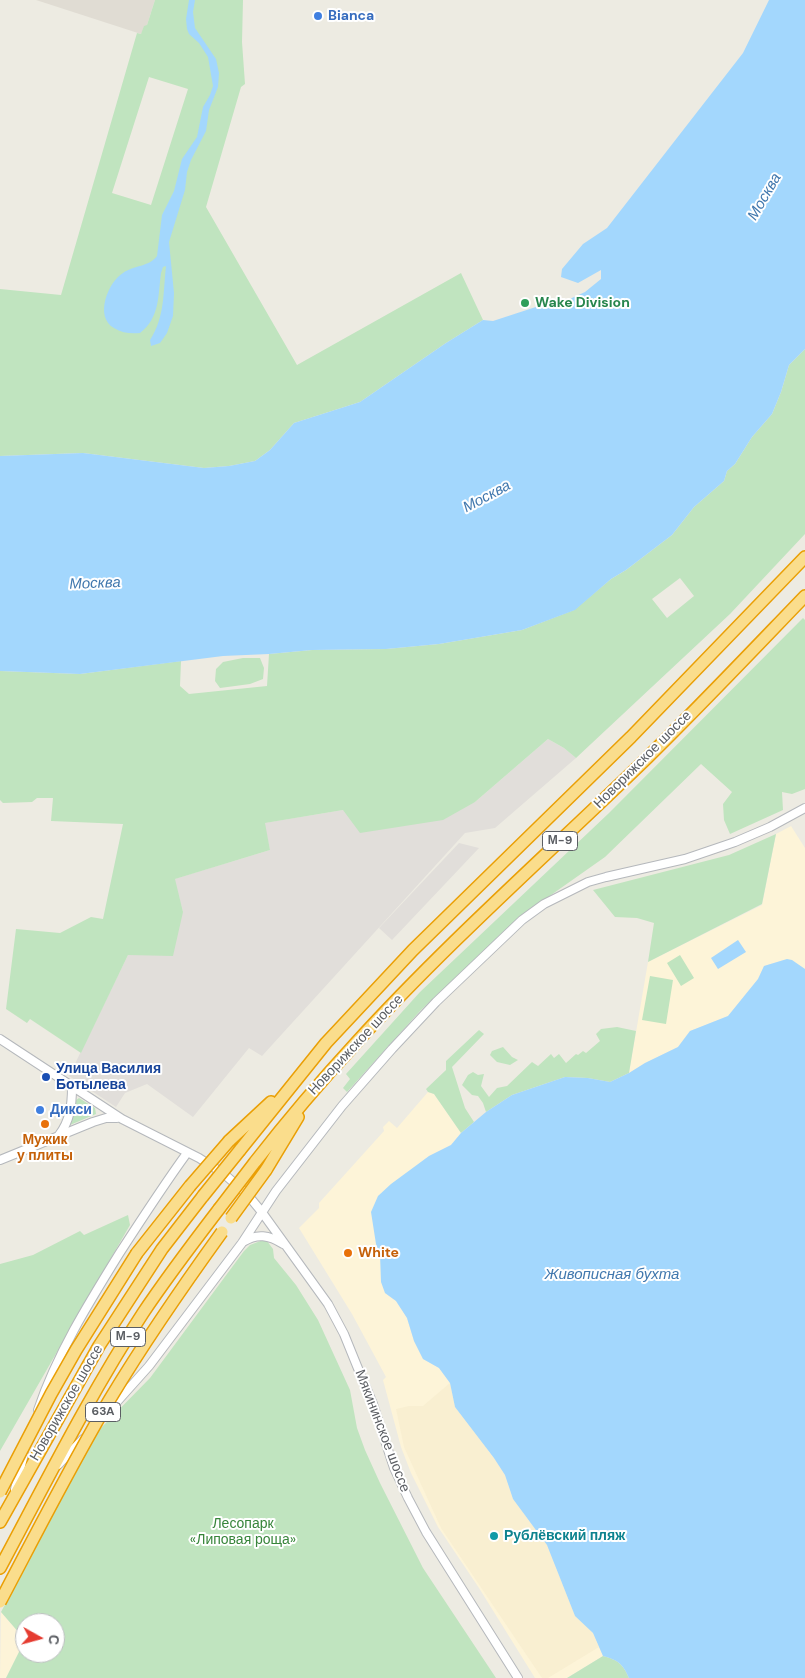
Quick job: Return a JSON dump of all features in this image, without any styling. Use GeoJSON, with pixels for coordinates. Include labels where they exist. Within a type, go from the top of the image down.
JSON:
{"type":"FeatureCollection","features":[{"type":"Feature","properties":{"kind":"highway","name":"Новорижское шоссе"},"geometry":{"type":"LineString","coordinates":[[0,1522],[76,1384],[127,1300],[202,1196],[326,1043],[413,950],[631,737],[805,557]]}},
{"type":"Feature","properties":{"kind":"highway","name":"Новорижское шоссе"},"geometry":{"type":"LineString","coordinates":[[0,1568],[50,1474],[142,1314],[180,1260],[279,1131],[355,1043],[426,970],[649,756],[805,596]]}},
{"type":"Feature","properties":{"kind":"highway"},"geometry":{"type":"LineString","coordinates":[[0,1492],[72,1357],[137,1253],[190,1186],[229,1141],[300,1075]]}},
{"type":"Feature","properties":{"kind":"highway","name":"63A"},"geometry":{"type":"LineString","coordinates":[[0,1602],[109,1400],[143,1346],[266,1170],[316,1088]]}},
{"type":"Feature","properties":{"kind":"street"},"geometry":{"type":"LineString","coordinates":[[50,1474],[149,1366],[242,1243],[262,1211],[342,1106],[392,1048],[436,1002],[522,920],[544,904],[588,882],[685,859],[770,827],[805,808]]}},
{"type":"Feature","properties":{"kind":"street","name":"Мякининское шоссе"},"geometry":{"type":"LineString","coordinates":[[0,1039],[100,1106],[199,1158],[224,1174],[247,1194],[262,1211],[328,1304],[344,1334],[373,1404],[394,1468],[412,1507],[518,1678]]}},
{"type":"Feature","properties":{"kind":"street"},"geometry":{"type":"LineString","coordinates":[[59,1135],[64,1128],[71,1109],[72,1087]]}},
{"type":"Feature","properties":{"kind":"street"},"geometry":{"type":"LineString","coordinates":[[93,1122],[98,1116],[100,1106]]}},
{"type":"Feature","properties":{"kind":"street"},"geometry":{"type":"LineString","coordinates":[[0,1160],[93,1122],[112,1118],[122,1119]]}},
{"type":"Feature","properties":{"kind":"street"},"geometry":{"type":"LineString","coordinates":[[11,1501],[28,1440],[54,1367],[94,1295],[164,1185],[187,1153]]}},
{"type":"Feature","properties":{"kind":"street"},"geometry":{"type":"LineString","coordinates":[[242,1243],[254,1236],[261,1235],[275,1238],[288,1248]]}},
{"type":"Feature","properties":{"kind":"shaded area"},"geometry":{"type":"Polygon","coordinates":[[[36,0],[155,0],[147,25],[141,34],[36,0]]]}},
{"type":"Feature","properties":{"kind":"shaded area"},"geometry":{"type":"Polygon","coordinates":[[[548,739],[564,748],[576,758],[495,828],[465,833],[262,1056],[249,1048],[193,1117],[147,1084],[125,1093],[116,1107],[69,1076],[128,955],[183,912],[174,879],[270,850],[264,823],[343,810],[475,802],[548,739]]]}},
{"type":"Feature","properties":{"kind":"shaded area"},"geometry":{"type":"Polygon","coordinates":[[[791,826],[805,848],[805,969],[792,961],[784,960],[764,966],[758,979],[728,1016],[690,1031],[678,1047],[629,1073],[648,962],[762,905],[776,834],[791,826]]]}},
{"type":"Feature","properties":{"kind":"shaded area"},"geometry":{"type":"Polygon","coordinates":[[[459,843],[479,848],[392,940],[379,928],[459,843]]]}},
{"type":"Feature","properties":{"kind":"shaded area"},"geometry":{"type":"Polygon","coordinates":[[[428,1092],[434,1094],[461,1133],[451,1145],[429,1156],[378,1196],[376,1244],[380,1254],[385,1293],[396,1301],[407,1318],[414,1341],[423,1359],[439,1368],[450,1383],[593,1633],[603,1656],[567,1678],[535,1678],[479,1588],[438,1527],[411,1473],[401,1447],[383,1380],[386,1377],[352,1314],[299,1228],[319,1208],[319,1203],[384,1131],[383,1127],[389,1121],[397,1128],[428,1092]]]}},
{"type":"Feature","properties":{"kind":"shaded area"},"geometry":{"type":"Polygon","coordinates":[[[1,1612],[15,1628],[15,1660],[6,1678],[0,1678],[1,1612]]]}},
{"type":"Feature","properties":{"kind":"green space"},"geometry":{"type":"Polygon","coordinates":[[[155,0],[243,0],[242,42],[245,84],[241,87],[206,207],[297,365],[461,273],[483,320],[360,402],[294,423],[270,450],[255,461],[204,468],[83,453],[0,456],[0,289],[61,295],[137,33],[141,34],[144,26],[147,25],[155,0]],[[149,77],[112,193],[151,205],[188,89],[149,77]]]}},
{"type":"Feature","properties":{"kind":"green space"},"geometry":{"type":"Polygon","coordinates":[[[805,349],[805,534],[730,614],[576,758],[564,748],[548,739],[475,802],[443,820],[360,833],[343,810],[265,823],[270,850],[175,879],[183,912],[173,956],[128,955],[81,1053],[30,1019],[27,1023],[6,1009],[16,929],[60,933],[91,917],[103,919],[123,824],[51,821],[53,798],[37,798],[32,802],[3,803],[0,800],[0,671],[80,674],[181,661],[180,686],[189,694],[267,686],[269,654],[312,650],[386,649],[439,644],[522,630],[574,610],[611,579],[672,535],[694,507],[724,481],[727,471],[735,464],[752,437],[772,414],[789,365],[805,349]],[[680,578],[652,599],[667,618],[694,596],[680,578]]]}},
{"type":"Feature","properties":{"kind":"green space"},"geometry":{"type":"Polygon","coordinates":[[[803,618],[805,620],[805,789],[792,794],[782,792],[783,810],[730,834],[724,820],[723,804],[732,792],[701,764],[605,857],[524,914],[421,1010],[347,1092],[343,1088],[350,1079],[346,1074],[420,992],[609,813],[803,618]]]}},
{"type":"Feature","properties":{"kind":"green space"},"geometry":{"type":"Polygon","coordinates":[[[243,658],[260,658],[264,668],[263,679],[250,684],[220,688],[215,681],[216,669],[223,662],[243,658]]]}},
{"type":"Feature","properties":{"kind":"green space"},"geometry":{"type":"Polygon","coordinates":[[[776,834],[762,904],[648,962],[654,923],[637,918],[615,917],[593,890],[729,855],[776,834]]]}},
{"type":"Feature","properties":{"kind":"green space"},"geometry":{"type":"Polygon","coordinates":[[[680,955],[694,978],[681,986],[667,963],[680,955]]]}},
{"type":"Feature","properties":{"kind":"green space"},"geometry":{"type":"Polygon","coordinates":[[[650,976],[673,980],[666,1024],[642,1020],[650,976]]]}},
{"type":"Feature","properties":{"kind":"green space"},"geometry":{"type":"Polygon","coordinates":[[[617,1027],[636,1031],[629,1073],[610,1082],[588,1078],[565,1077],[512,1095],[486,1112],[478,1096],[472,1095],[462,1085],[468,1075],[473,1072],[478,1075],[484,1074],[481,1086],[489,1097],[497,1088],[507,1086],[532,1062],[538,1066],[551,1054],[554,1058],[559,1054],[566,1063],[576,1054],[578,1055],[583,1051],[586,1053],[600,1041],[596,1034],[601,1029],[617,1027]]]}},
{"type":"Feature","properties":{"kind":"green space"},"geometry":{"type":"Polygon","coordinates":[[[479,1030],[484,1034],[452,1067],[465,1108],[474,1122],[461,1133],[434,1094],[426,1089],[446,1070],[446,1061],[479,1030]]]}},
{"type":"Feature","properties":{"kind":"green space"},"geometry":{"type":"Polygon","coordinates":[[[503,1047],[512,1057],[518,1060],[510,1065],[497,1062],[490,1055],[492,1051],[503,1047]]]}},
{"type":"Feature","properties":{"kind":"green space"},"geometry":{"type":"Polygon","coordinates":[[[79,1098],[95,1108],[96,1114],[70,1125],[75,1101],[79,1098]]]}},
{"type":"Feature","properties":{"kind":"green space"},"geometry":{"type":"Polygon","coordinates":[[[128,1215],[130,1225],[0,1451],[0,1264],[33,1255],[80,1231],[84,1235],[128,1215]]]}},
{"type":"Feature","properties":{"kind":"green space","name":"Лесопарк «Липовая роща»"},"geometry":{"type":"Polygon","coordinates":[[[263,1240],[267,1241],[273,1249],[274,1258],[296,1285],[318,1320],[350,1390],[357,1428],[380,1483],[423,1568],[496,1678],[6,1678],[15,1660],[15,1663],[65,1663],[65,1613],[15,1613],[15,1628],[1,1612],[97,1432],[150,1378],[250,1245],[263,1240]]]}},
{"type":"Feature","properties":{"kind":"green space"},"geometry":{"type":"Polygon","coordinates":[[[603,1656],[619,1663],[625,1669],[629,1678],[567,1678],[603,1656]]]}},
{"type":"Feature","properties":{"kind":"sand","name":"Рублёвский пляж"},"geometry":{"type":"Polygon","coordinates":[[[450,1383],[455,1407],[494,1458],[505,1475],[513,1499],[547,1545],[575,1616],[593,1633],[599,1647],[548,1678],[542,1678],[441,1528],[404,1447],[396,1409],[409,1406],[423,1406],[450,1383]]]}},
{"type":"Feature","properties":{"kind":"water"},"geometry":{"type":"Polygon","coordinates":[[[189,0],[195,0],[193,12],[195,28],[216,59],[219,73],[218,87],[209,110],[206,131],[187,172],[185,190],[169,242],[174,293],[173,316],[167,333],[160,343],[151,346],[150,340],[161,314],[166,266],[163,267],[161,273],[155,313],[147,327],[140,333],[127,333],[114,328],[108,323],[104,308],[108,291],[117,277],[127,270],[154,260],[157,256],[162,215],[174,191],[182,159],[197,137],[203,107],[213,86],[208,57],[187,29],[186,19],[189,0]]]}},
{"type":"Feature","properties":{"kind":"water","name":"Москва"},"geometry":{"type":"Polygon","coordinates":[[[769,0],[805,0],[805,349],[789,365],[772,414],[752,437],[735,464],[727,471],[724,481],[694,507],[672,535],[611,579],[575,610],[522,630],[439,644],[386,649],[312,650],[223,656],[80,674],[0,671],[0,456],[83,453],[204,468],[255,461],[270,450],[294,423],[360,402],[483,320],[493,321],[545,304],[561,303],[585,292],[601,279],[601,270],[578,283],[561,277],[562,269],[583,244],[607,228],[743,53],[769,0]]]}},
{"type":"Feature","properties":{"kind":"water"},"geometry":{"type":"Polygon","coordinates":[[[738,940],[746,952],[718,969],[711,958],[738,940]]]}},
{"type":"Feature","properties":{"kind":"water","name":"Живописная бухта"},"geometry":{"type":"Polygon","coordinates":[[[787,959],[792,960],[805,969],[805,1678],[629,1678],[625,1669],[619,1663],[603,1656],[593,1633],[575,1616],[547,1545],[513,1499],[505,1475],[494,1458],[455,1407],[450,1383],[439,1368],[423,1359],[414,1341],[407,1318],[396,1301],[385,1293],[381,1282],[380,1254],[376,1244],[371,1212],[378,1196],[391,1184],[429,1156],[451,1145],[461,1133],[486,1112],[512,1095],[565,1077],[588,1078],[610,1082],[629,1073],[678,1047],[690,1031],[728,1016],[758,979],[764,966],[787,959]]]}},
{"type":"Feature","properties":{"kind":"place","name":"Bianca"},"geometry":{"type":"Point","coordinates":[318,16]}},
{"type":"Feature","properties":{"kind":"place","name":"Wake Division"},"geometry":{"type":"Point","coordinates":[525,303]}},
{"type":"Feature","properties":{"kind":"place","name":"Улица Василия Ботылева"},"geometry":{"type":"Point","coordinates":[46,1077]}},
{"type":"Feature","properties":{"kind":"place","name":"Дикси"},"geometry":{"type":"Point","coordinates":[40,1110]}},
{"type":"Feature","properties":{"kind":"place","name":"Мужик у плиты"},"geometry":{"type":"Point","coordinates":[45,1124]}},
{"type":"Feature","properties":{"kind":"place","name":"White"},"geometry":{"type":"Point","coordinates":[348,1253]}},
{"type":"Feature","properties":{"kind":"place","name":"Рублёвский пляж"},"geometry":{"type":"Point","coordinates":[494,1536]}}]}
